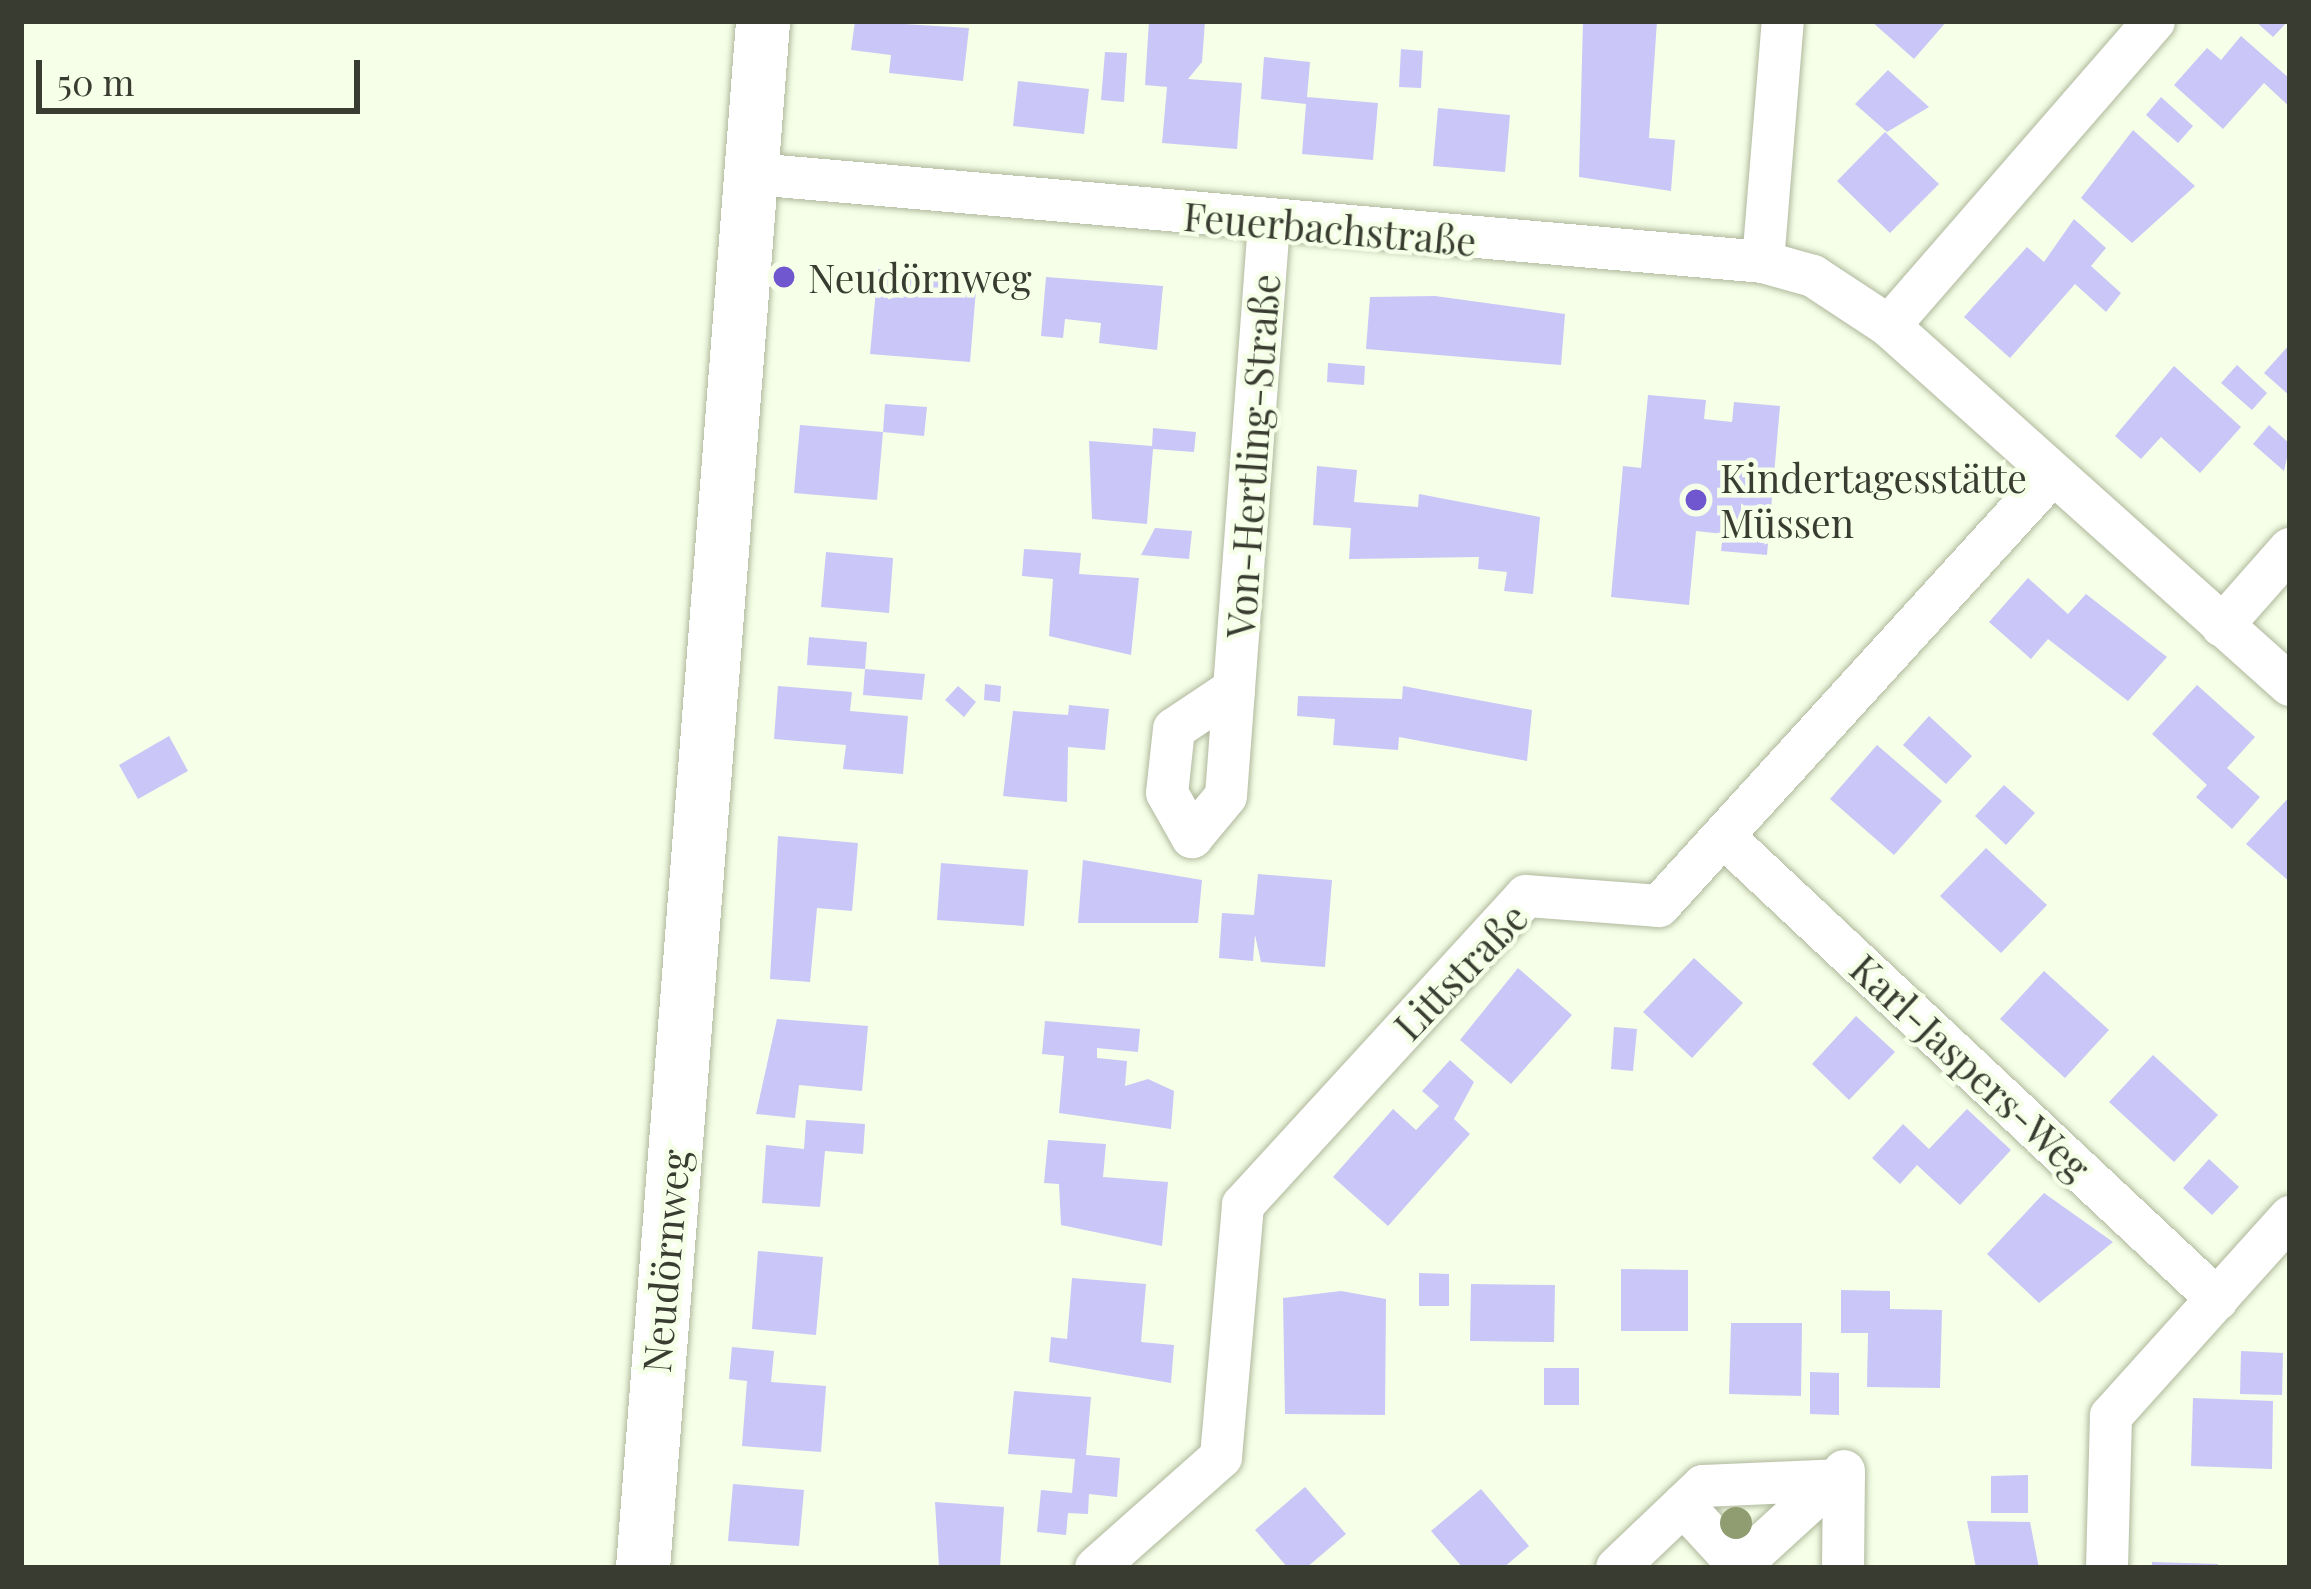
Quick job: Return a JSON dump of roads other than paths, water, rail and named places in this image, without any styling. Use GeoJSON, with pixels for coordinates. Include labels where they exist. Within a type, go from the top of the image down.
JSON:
{"type":"FeatureCollection","features":[{"type":"Feature","properties":{"kind":"street","name":"Neudörnweg"},"geometry":{"type":"LineString","coordinates":[[643,1568],[763,21]]}},
{"type":"Feature","properties":{"kind":"street"},"geometry":{"type":"LineString","coordinates":[[1763,262],[1783,21]]}},
{"type":"Feature","properties":{"kind":"street"},"geometry":{"type":"LineString","coordinates":[[1889,326],[2154,21]]}},
{"type":"Feature","properties":{"kind":"street","name":"Feuerbachstraße"},"geometry":{"type":"LineString","coordinates":[[754,174],[1269,224],[1763,262],[1840,288],[1889,326],[2050,477],[2290,685]]}},
{"type":"Feature","properties":{"kind":"street","name":"Von-Hertling-Straße"},"geometry":{"type":"LineString","coordinates":[[1234,689],[1269,224]]}},
{"type":"Feature","properties":{"kind":"street","name":"Littstraße"},"geometry":{"type":"LineString","coordinates":[[1096,1568],[1221,1456],[1243,1205],[1526,896],[1659,906],[2050,477]]}},
{"type":"Feature","properties":{"kind":"street"},"geometry":{"type":"LineString","coordinates":[[2222,626],[2290,549]]}},
{"type":"Feature","properties":{"kind":"street","name":"Karl-Jaspers-Weg"},"geometry":{"type":"LineString","coordinates":[[1724,837],[2216,1299]]}},
{"type":"Feature","properties":{"kind":"street"},"geometry":{"type":"LineString","coordinates":[[2107,1568],[2111,1416],[2290,1217]]}},
{"type":"Feature","properties":{"kind":"street"},"geometry":{"type":"LineString","coordinates":[[1617,1568],[1703,1486],[1840,1477]]}},
{"type":"Feature","properties":{"kind":"street"},"geometry":{"type":"LineString","coordinates":[[1683,1505],[1738,1567],[1840,1477]]}},
{"type":"Feature","properties":{"kind":"street"},"geometry":{"type":"LineString","coordinates":[[1840,1477],[1843,1568]]}},
{"type":"Feature","properties":{"kind":"place","name":"Neudörnweg"},"geometry":{"type":"Point","coordinates":[784,277]}},
{"type":"Feature","properties":{"kind":"place","name":"Kindertagesstätte Müssen"},"geometry":{"type":"Point","coordinates":[1696,500]}}]}
